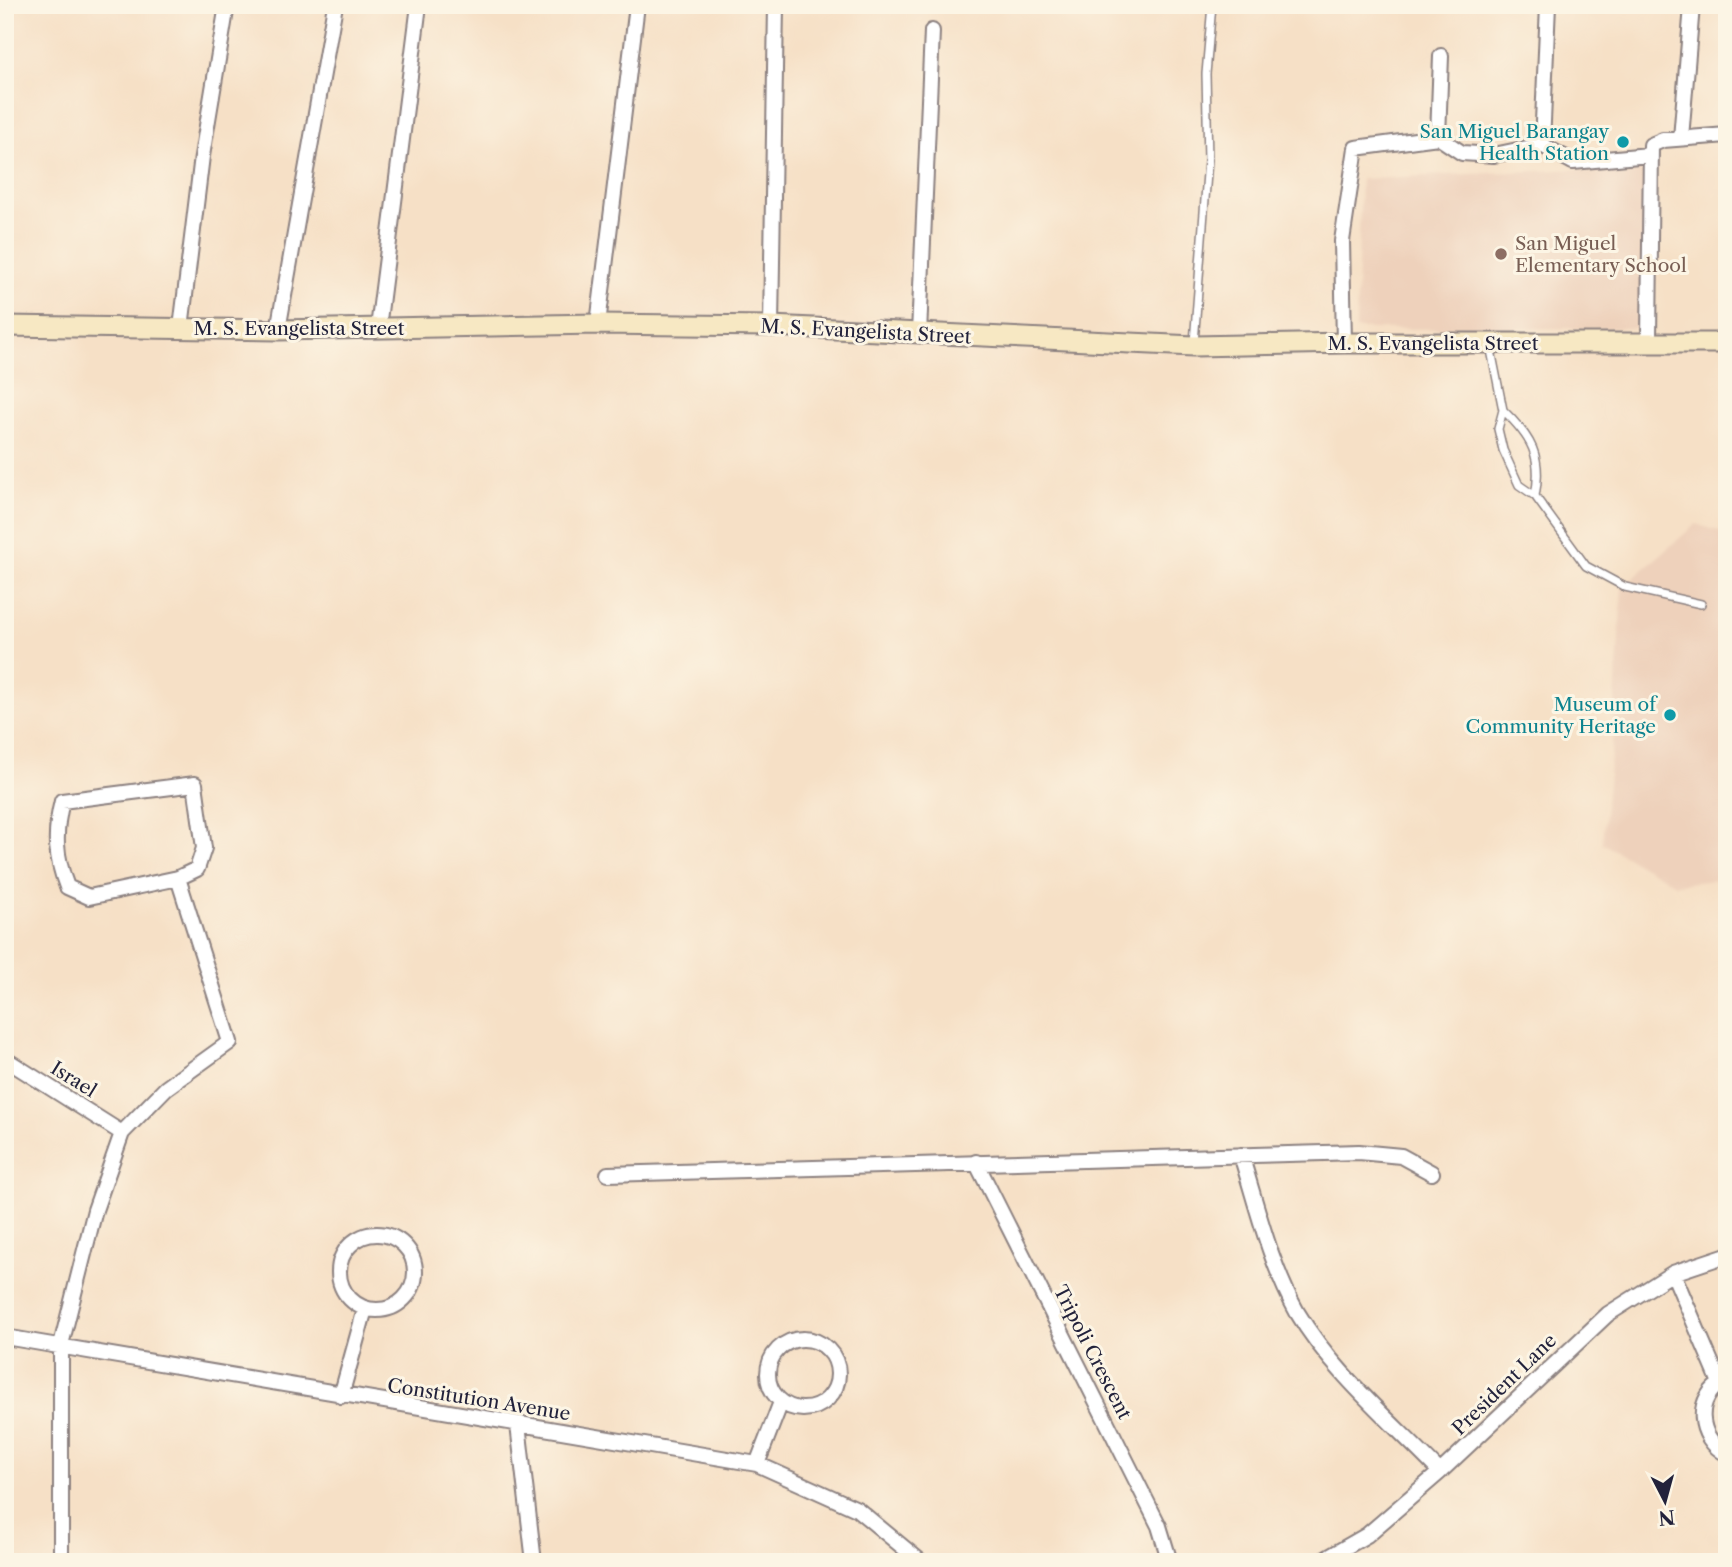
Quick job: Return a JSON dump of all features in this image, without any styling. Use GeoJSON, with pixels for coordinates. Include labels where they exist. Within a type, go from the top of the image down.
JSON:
{"type":"FeatureCollection","features":[{"type":"Feature","properties":{"kind":"street"},"geometry":{"type":"LineString","coordinates":[[181,328],[202,156],[227,5]]}},
{"type":"Feature","properties":{"kind":"street"},"geometry":{"type":"LineString","coordinates":[[278,330],[335,5]]}},
{"type":"Feature","properties":{"kind":"street"},"geometry":{"type":"LineString","coordinates":[[378,328],[419,5]]}},
{"type":"Feature","properties":{"kind":"street"},"geometry":{"type":"LineString","coordinates":[[598,324],[637,5]]}},
{"type":"Feature","properties":{"kind":"street"},"geometry":{"type":"LineString","coordinates":[[771,326],[776,5]]}},
{"type":"Feature","properties":{"kind":"street"},"geometry":{"type":"LineString","coordinates":[[1542,145],[1548,5]]}},
{"type":"Feature","properties":{"kind":"street"},"geometry":{"type":"LineString","coordinates":[[1681,138],[1692,6]]}},
{"type":"Feature","properties":{"kind":"street"},"geometry":{"type":"LineString","coordinates":[[919,334],[932,30]]}},
{"type":"Feature","properties":{"kind":"street"},"geometry":{"type":"LineString","coordinates":[[1438,137],[1441,56]]}},
{"type":"Feature","properties":{"kind":"street"},"geometry":{"type":"LineString","coordinates":[[1649,341],[1651,145],[1681,138],[1727,135]]}},
{"type":"Feature","properties":{"kind":"street"},"geometry":{"type":"LineString","coordinates":[[1344,343],[1342,242],[1356,148],[1438,137],[1462,153],[1493,155],[1542,145],[1573,162],[1649,155]]}},
{"type":"Feature","properties":{"kind":"street","name":"M. S. Evangelista Street"},"geometry":{"type":"LineString","coordinates":[[5,326],[278,330],[598,324],[771,326],[1194,346],[1649,341],[1727,343]]}},
{"type":"Feature","properties":{"kind":"street"},"geometry":{"type":"LineString","coordinates":[[195,784],[204,848],[197,869],[178,878],[89,897],[67,887],[57,860],[55,831],[62,801],[195,784]]}},
{"type":"Feature","properties":{"kind":"street"},"geometry":{"type":"LineString","coordinates":[[61,1562],[61,1345],[95,1210],[122,1133],[166,1088],[230,1042],[178,878]]}},
{"type":"Feature","properties":{"kind":"street","name":"Israel"},"geometry":{"type":"LineString","coordinates":[[5,1059],[122,1133]]}},
{"type":"Feature","properties":{"kind":"street"},"geometry":{"type":"LineString","coordinates":[[608,1174],[1359,1152],[1401,1156],[1432,1173]]}},
{"type":"Feature","properties":{"kind":"street"},"geometry":{"type":"LineString","coordinates":[[1241,1154],[1279,1272],[1296,1310],[1325,1355],[1440,1472]]}},
{"type":"Feature","properties":{"kind":"street","name":"Tripoli Crescent"},"geometry":{"type":"LineString","coordinates":[[976,1162],[1159,1525],[1170,1562]]}},
{"type":"Feature","properties":{"kind":"street"},"geometry":{"type":"LineString","coordinates":[[371,1234],[389,1235],[401,1242],[410,1253],[415,1267],[412,1287],[397,1305],[388,1309],[365,1309],[344,1293],[338,1271],[340,1258],[358,1238],[371,1234]]}},
{"type":"Feature","properties":{"kind":"street","name":"President Lane"},"geometry":{"type":"LineString","coordinates":[[1320,1562],[1367,1535],[1440,1472],[1608,1314],[1673,1273],[1727,1255]]}},
{"type":"Feature","properties":{"kind":"street"},"geometry":{"type":"LineString","coordinates":[[1673,1273],[1723,1382],[1709,1395],[1702,1416],[1704,1430],[1711,1442],[1727,1454]]}},
{"type":"Feature","properties":{"kind":"street"},"geometry":{"type":"LineString","coordinates":[[341,1396],[365,1309]]}},
{"type":"Feature","properties":{"kind":"street","name":"Constitution Avenue"},"geometry":{"type":"LineString","coordinates":[[5,1337],[341,1396],[757,1464],[857,1509],[921,1562]]}},
{"type":"Feature","properties":{"kind":"street"},"geometry":{"type":"LineString","coordinates":[[802,1340],[825,1347],[838,1367],[838,1379],[827,1401],[807,1409],[782,1402],[769,1382],[772,1358],[780,1349],[802,1340]]}},
{"type":"Feature","properties":{"kind":"street"},"geometry":{"type":"LineString","coordinates":[[757,1464],[782,1402]]}},
{"type":"Feature","properties":{"kind":"street"},"geometry":{"type":"LineString","coordinates":[[518,1425],[534,1562]]}},
{"type":"Feature","properties":{"kind":"lane"},"geometry":{"type":"LineString","coordinates":[[1194,346],[1208,160],[1206,74],[1212,5]]}},
{"type":"Feature","properties":{"kind":"lane"},"geometry":{"type":"LineString","coordinates":[[1490,343],[1503,410],[1498,429],[1503,450],[1519,485],[1535,496],[1586,566],[1625,587],[1701,604]]}},
{"type":"Feature","properties":{"kind":"lane"},"geometry":{"type":"LineString","coordinates":[[1503,410],[1531,440],[1539,474],[1535,496]]}},
{"type":"Feature","properties":{"kind":"shaded area","name":"San Miguel Elementary School"},"geometry":{"type":"Polygon","coordinates":[[[1645,166],[1645,328],[1356,329],[1361,179],[1645,166]]]}},
{"type":"Feature","properties":{"kind":"shaded area"},"geometry":{"type":"Polygon","coordinates":[[[1696,524],[1727,534],[1727,879],[1675,884],[1602,843],[1613,736],[1622,588],[1696,524]]]}},
{"type":"Feature","properties":{"kind":"place","name":"San Miguel Barangay Health Station"},"geometry":{"type":"Point","coordinates":[1623,142]}},
{"type":"Feature","properties":{"kind":"place","name":"San Miguel Elementary School"},"geometry":{"type":"Point","coordinates":[1501,254]}},
{"type":"Feature","properties":{"kind":"place","name":"Museum of Community Heritage"},"geometry":{"type":"Point","coordinates":[1670,715]}}]}
